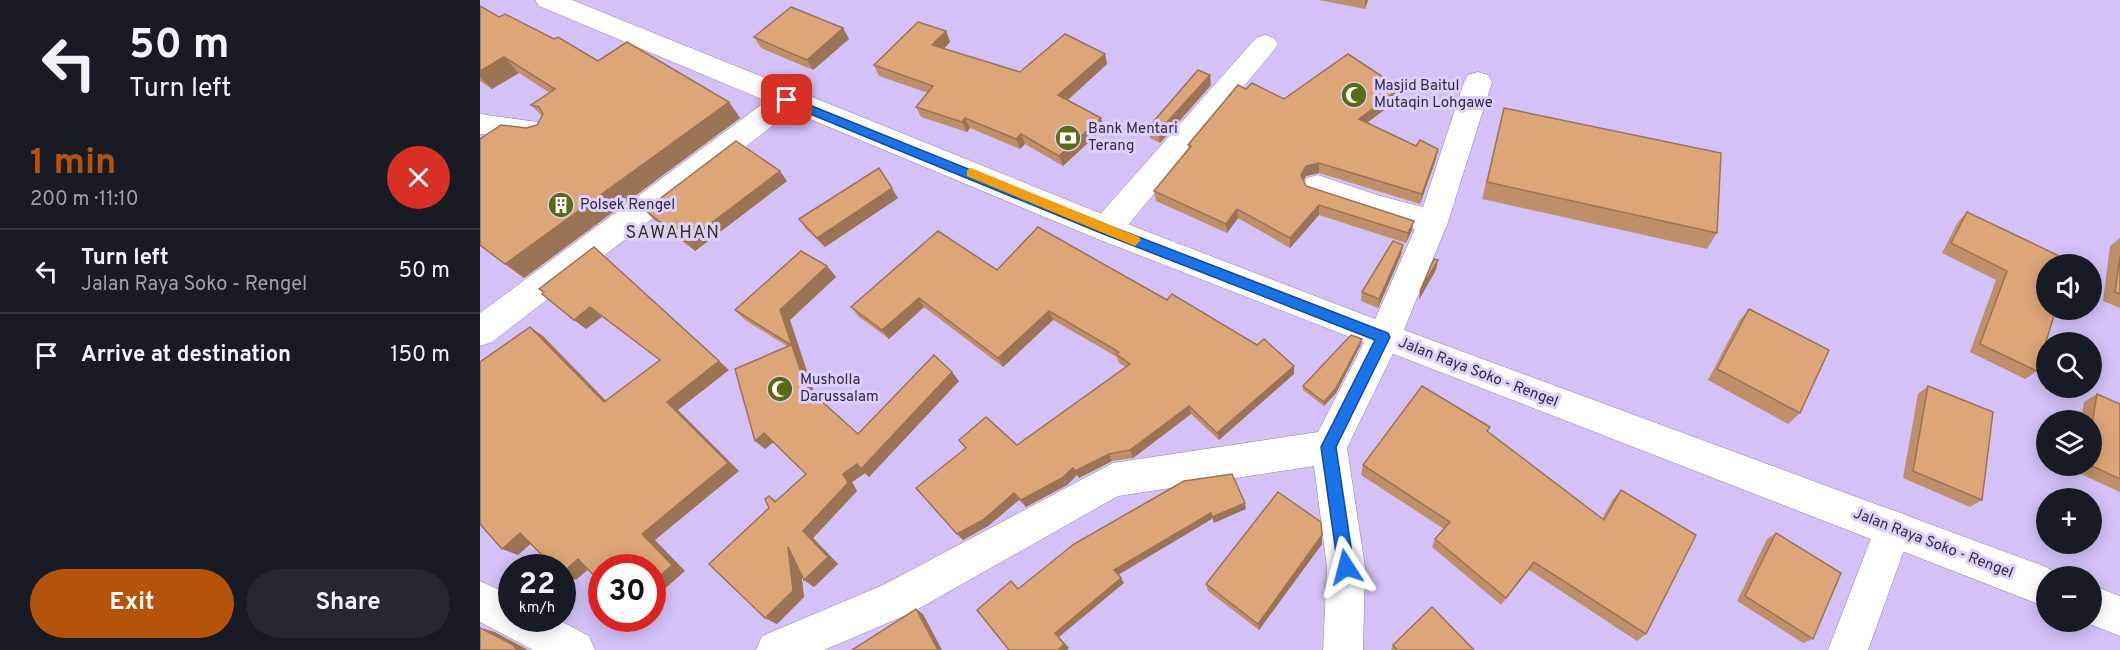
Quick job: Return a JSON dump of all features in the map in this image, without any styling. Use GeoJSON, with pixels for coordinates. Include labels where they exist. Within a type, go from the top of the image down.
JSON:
{"type":"FeatureCollection","features":[{"type":"Feature","properties":{"kind":"street","name":"Jalan Raya Soko - Rengel"},"geometry":{"type":"LineString","coordinates":[[548,0],[1106,229],[1384,337],[2036,583]]}},
{"type":"Feature","properties":{"kind":"street"},"geometry":{"type":"LineString","coordinates":[[1106,229],[1265,44]]}},
{"type":"Feature","properties":{"kind":"street"},"geometry":{"type":"LineString","coordinates":[[1346,648],[1346,567],[1329,447],[1384,337],[1433,222],[1478,82]]}},
{"type":"Feature","properties":{"kind":"street"},"geometry":{"type":"LineString","coordinates":[[480,332],[787,100]]}},
{"type":"Feature","properties":{"kind":"street"},"geometry":{"type":"LineString","coordinates":[[480,124],[542,130]]}},
{"type":"Feature","properties":{"kind":"street"},"geometry":{"type":"LineString","coordinates":[[1318,186],[1376,207],[1433,222]]}},
{"type":"Feature","properties":{"kind":"street"},"geometry":{"type":"LineString","coordinates":[[776,650],[897,598],[1113,480],[1329,447]]}},
{"type":"Feature","properties":{"kind":"street"},"geometry":{"type":"LineString","coordinates":[[1848,650],[1893,528]]}},
{"type":"Feature","properties":{"kind":"street"},"geometry":{"type":"LineString","coordinates":[[480,601],[498,611]]}},
{"type":"Feature","properties":{"kind":"street"},"geometry":{"type":"LineString","coordinates":[[2102,609],[2120,616]]}},
{"type":"Feature","properties":{"kind":"street"},"geometry":{"type":"LineString","coordinates":[[540,632],[575,650]]}},
{"type":"Feature","properties":{"kind":"building","name":"Polsek Rengel"},"geometry":{"type":"Polygon","coordinates":[[[480,6],[499,17],[505,14],[554,39],[558,37],[598,61],[627,42],[729,102],[505,264],[480,245],[480,139],[501,125],[526,128],[537,125],[543,114],[539,107],[531,105],[555,89],[504,57],[480,71],[480,6]]]}},
{"type":"Feature","properties":{"kind":"building"},"geometry":{"type":"Polygon","coordinates":[[[791,7],[843,28],[807,60],[754,37],[791,7]]]}},
{"type":"Feature","properties":{"kind":"building"},"geometry":{"type":"Polygon","coordinates":[[[918,22],[946,31],[932,45],[1020,72],[1065,34],[1105,54],[1058,95],[1101,118],[1059,156],[1021,134],[1016,139],[965,118],[962,122],[916,107],[933,86],[874,65],[918,22]]]}},
{"type":"Feature","properties":{"kind":"building"},"geometry":{"type":"Polygon","coordinates":[[[1348,54],[1400,88],[1359,119],[1416,146],[1420,140],[1438,149],[1422,194],[1319,163],[1306,166],[1301,175],[1306,186],[1414,221],[1408,233],[1319,205],[1290,238],[1237,209],[1226,224],[1154,191],[1191,146],[1188,145],[1238,85],[1246,89],[1252,83],[1284,99],[1348,54]]]}},
{"type":"Feature","properties":{"kind":"building"},"geometry":{"type":"Polygon","coordinates":[[[1198,70],[1210,75],[1158,132],[1148,128],[1198,70]]]}},
{"type":"Feature","properties":{"kind":"building"},"geometry":{"type":"Polygon","coordinates":[[[1504,108],[1721,153],[1717,233],[1487,182],[1504,108]]]}},
{"type":"Feature","properties":{"kind":"building"},"geometry":{"type":"Polygon","coordinates":[[[736,141],[780,171],[686,242],[645,210],[736,141]]]}},
{"type":"Feature","properties":{"kind":"building"},"geometry":{"type":"Polygon","coordinates":[[[879,168],[892,188],[817,238],[799,219],[879,168]]]}},
{"type":"Feature","properties":{"kind":"building"},"geometry":{"type":"Polygon","coordinates":[[[1967,212],[2055,254],[2036,254],[2036,320],[2053,320],[2049,332],[2036,332],[2036,371],[1980,344],[2007,271],[1951,243],[1967,212]]]}},
{"type":"Feature","properties":{"kind":"building"},"geometry":{"type":"Polygon","coordinates":[[[1038,227],[1167,300],[1172,294],[1257,345],[1264,339],[1294,366],[1217,433],[1189,406],[1130,450],[1109,454],[1075,471],[1073,468],[1062,478],[1021,500],[1014,493],[983,520],[957,534],[916,488],[966,448],[959,440],[986,417],[1017,445],[1130,364],[1116,354],[1119,352],[1049,311],[998,358],[919,298],[882,330],[851,307],[938,231],[997,270],[1038,227]]]}},
{"type":"Feature","properties":{"kind":"building"},"geometry":{"type":"Polygon","coordinates":[[[1393,241],[1403,245],[1379,299],[1362,292],[1393,241]]]}},
{"type":"Feature","properties":{"kind":"building"},"geometry":{"type":"Polygon","coordinates":[[[594,247],[719,361],[667,402],[728,463],[642,534],[661,554],[588,554],[588,569],[578,559],[576,561],[576,554],[541,554],[520,533],[502,549],[480,524],[480,362],[530,327],[604,402],[660,360],[590,307],[574,320],[539,289],[594,247]]]}},
{"type":"Feature","properties":{"kind":"building"},"geometry":{"type":"Polygon","coordinates":[[[801,251],[827,266],[780,310],[806,387],[858,434],[934,355],[952,372],[861,469],[857,464],[843,474],[848,483],[803,531],[828,557],[804,580],[788,547],[793,591],[765,618],[709,564],[769,508],[765,499],[769,496],[775,502],[806,474],[764,433],[755,441],[735,369],[791,345],[735,310],[801,251]]]}},
{"type":"Feature","properties":{"kind":"building"},"geometry":{"type":"Polygon","coordinates":[[[2120,256],[2120,294],[2115,292],[2120,256]]]}},
{"type":"Feature","properties":{"kind":"building"},"geometry":{"type":"Polygon","coordinates":[[[1434,259],[1438,260],[1420,291],[1434,259]]]}},
{"type":"Feature","properties":{"kind":"building"},"geometry":{"type":"Polygon","coordinates":[[[1749,309],[1829,350],[1800,413],[1717,369],[1749,309]]]}},
{"type":"Feature","properties":{"kind":"building"},"geometry":{"type":"Polygon","coordinates":[[[1351,335],[1362,339],[1336,388],[1324,402],[1303,386],[1351,335]]]}},
{"type":"Feature","properties":{"kind":"building"},"geometry":{"type":"Polygon","coordinates":[[[1422,386],[1490,427],[1487,431],[1604,520],[1621,490],[1696,535],[1646,634],[1534,562],[1506,598],[1435,539],[1450,522],[1363,465],[1422,386]]]}},
{"type":"Feature","properties":{"kind":"building"},"geometry":{"type":"Polygon","coordinates":[[[1928,386],[1993,412],[1982,500],[1913,471],[1928,386]]]}},
{"type":"Feature","properties":{"kind":"building"},"geometry":{"type":"Polygon","coordinates":[[[2102,396],[2120,404],[2120,479],[2102,471],[2102,410],[2094,410],[2096,398],[2102,396]]]}},
{"type":"Feature","properties":{"kind":"building"},"geometry":{"type":"Polygon","coordinates":[[[1232,474],[1245,503],[1212,517],[1211,513],[1114,570],[1121,578],[1055,633],[1064,644],[1058,650],[1009,650],[977,610],[1011,581],[1018,589],[1074,544],[1184,481],[1232,474]]]}},
{"type":"Feature","properties":{"kind":"building"},"geometry":{"type":"Polygon","coordinates":[[[1278,492],[1321,522],[1322,535],[1258,624],[1206,584],[1278,492]]]}},
{"type":"Feature","properties":{"kind":"building"},"geometry":{"type":"Polygon","coordinates":[[[1776,533],[1841,573],[1813,639],[1745,596],[1776,533]]]}},
{"type":"Feature","properties":{"kind":"building"},"geometry":{"type":"Polygon","coordinates":[[[666,559],[672,565],[666,570],[666,559]]]}},
{"type":"Feature","properties":{"kind":"building"},"geometry":{"type":"Polygon","coordinates":[[[1432,607],[1474,650],[1397,650],[1393,645],[1432,607]]]}},
{"type":"Feature","properties":{"kind":"building"},"geometry":{"type":"Polygon","coordinates":[[[916,609],[938,650],[852,650],[916,609]]]}},
{"type":"Feature","properties":{"kind":"building"},"geometry":{"type":"Polygon","coordinates":[[[480,628],[513,645],[517,650],[480,650],[480,628]]]}},
{"type":"Feature","properties":{"kind":"slow traffic"},"geometry":{"type":"LineString","coordinates":[[971,173],[1135,240]]}},
{"type":"Feature","properties":{"kind":"place","name":"Masjid Baitul Mutaqin Lohgawe"},"geometry":{"type":"Point","coordinates":[1354,95]}},
{"type":"Feature","properties":{"kind":"place","name":"Bank Mentari Terang"},"geometry":{"type":"Point","coordinates":[1068,138]}},
{"type":"Feature","properties":{"kind":"place","name":"Polsek Rengel"},"geometry":{"type":"Point","coordinates":[561,205]}},
{"type":"Feature","properties":{"kind":"place","name":"Musholla Darussalam"},"geometry":{"type":"Point","coordinates":[780,389]}},
{"type":"Feature","properties":{"kind":"district","name":"SAWAHAN"},"geometry":{"type":"Point","coordinates":[673,233]}},
{"type":"Feature","properties":{"kind":"route"},"geometry":{"type":"LineString","coordinates":[[787,100],[1106,229],[1384,337],[1329,447],[1346,567]]}}]}
